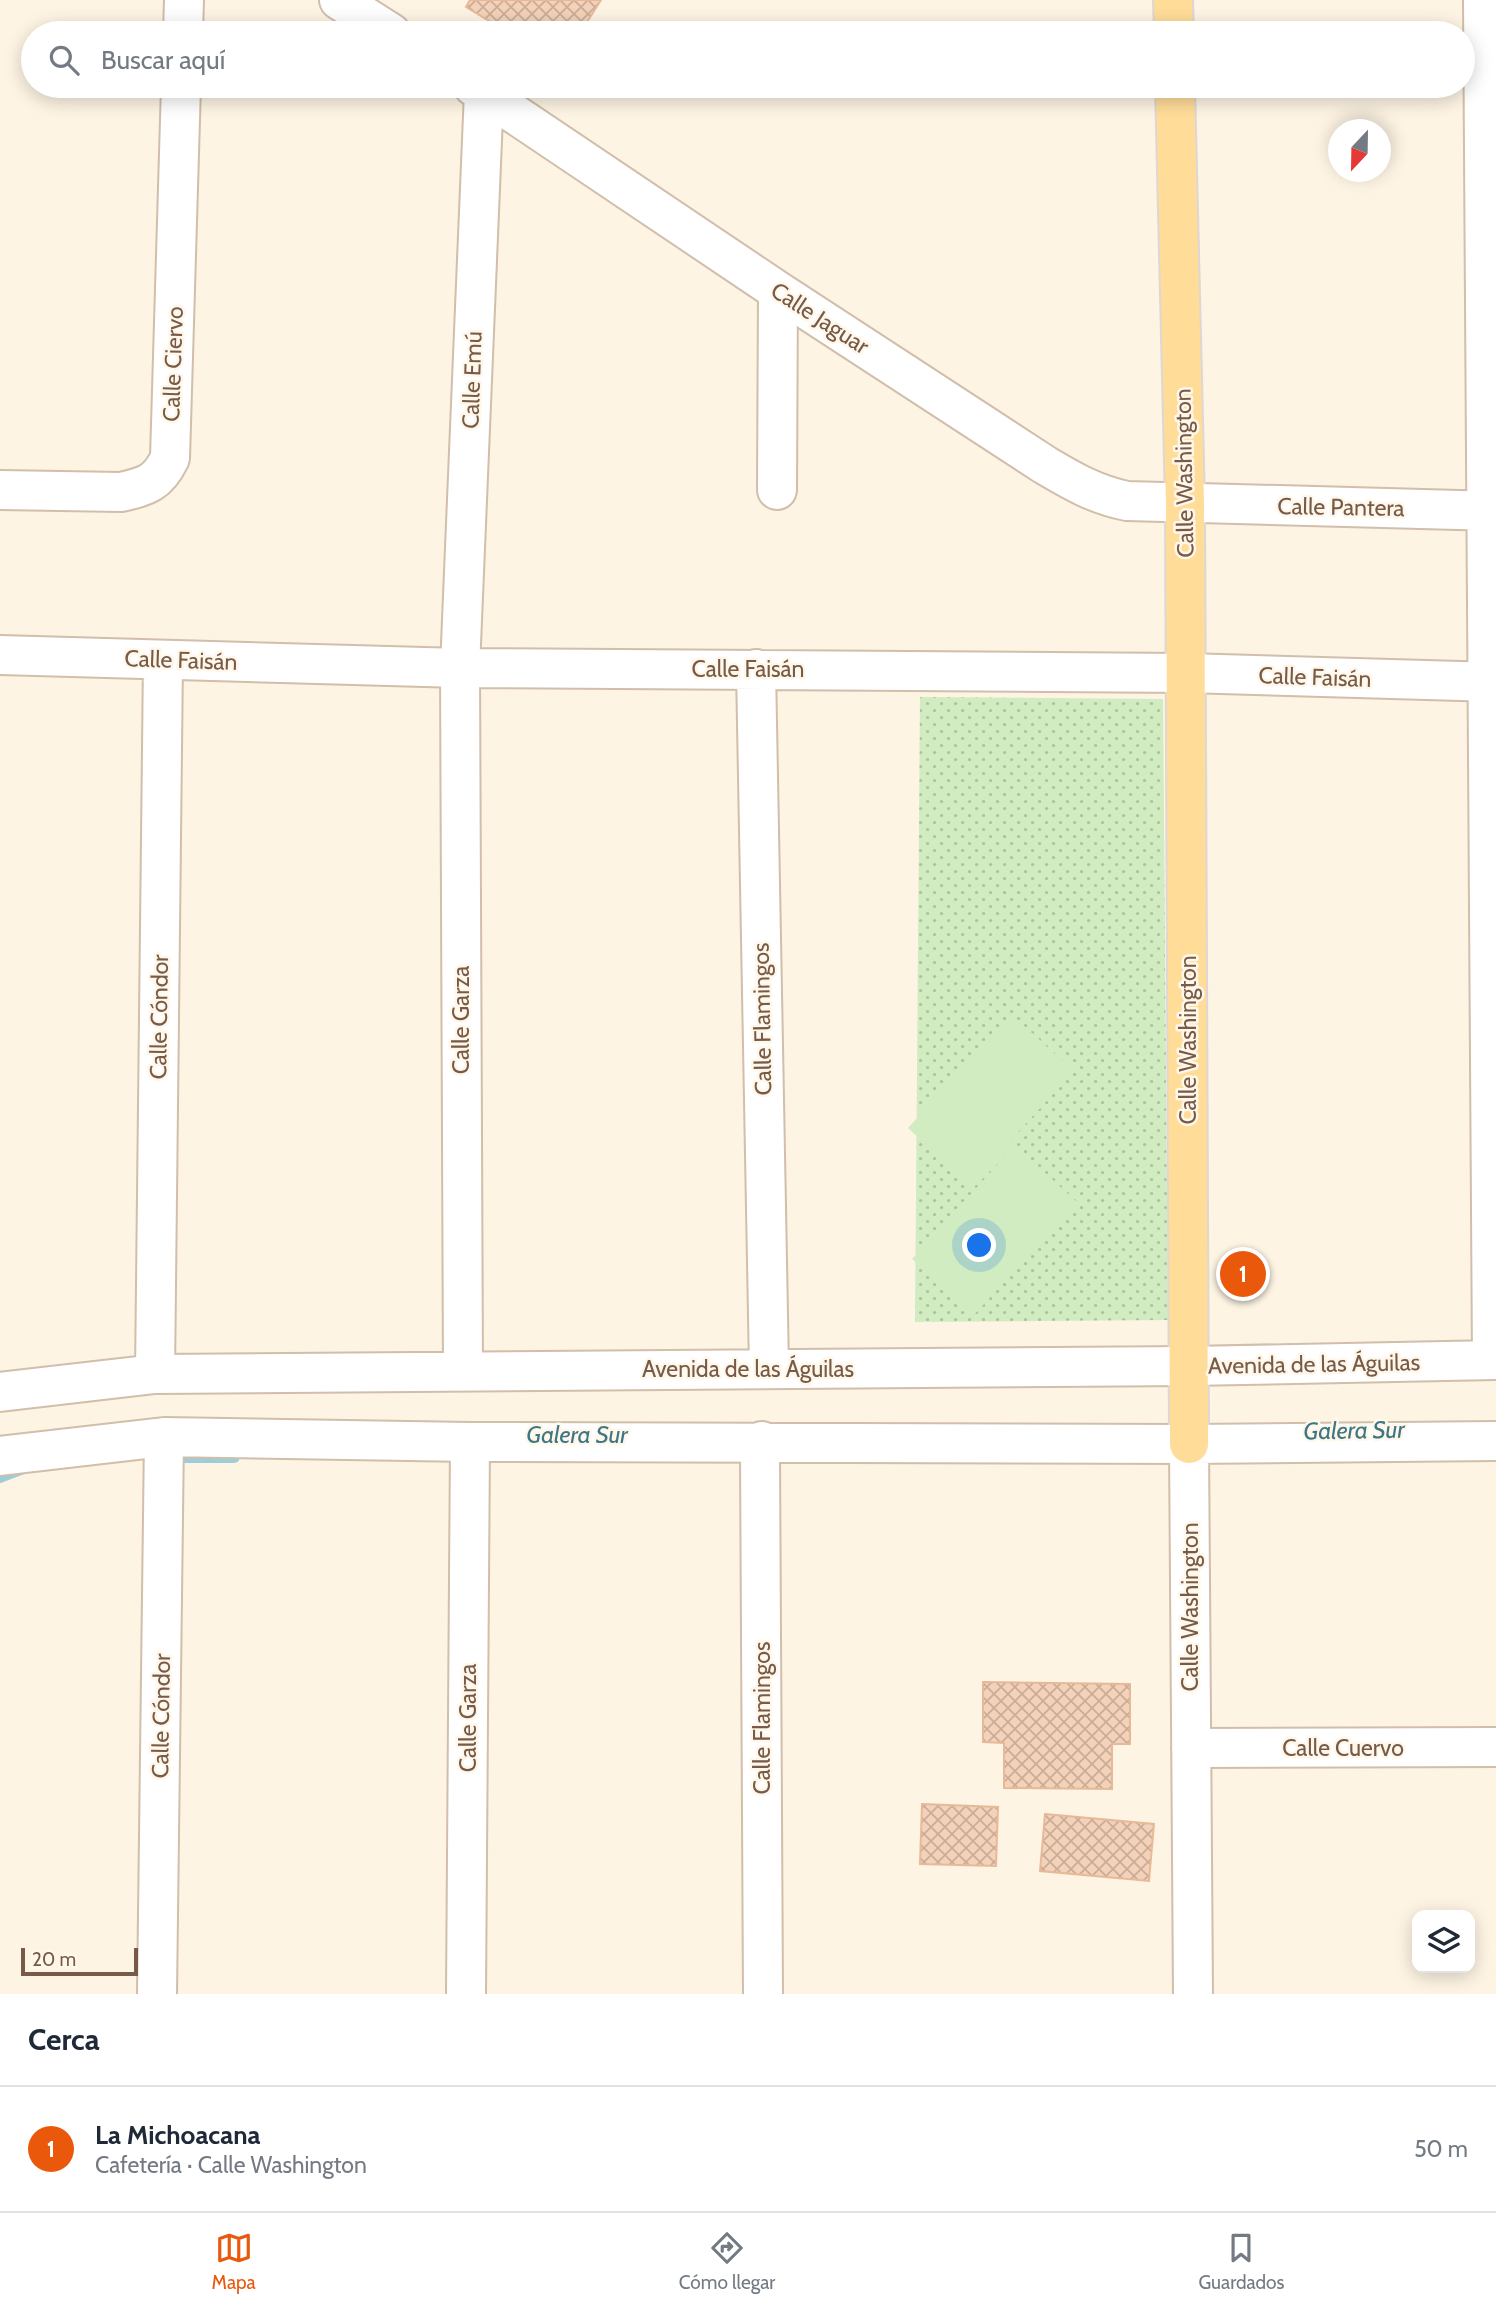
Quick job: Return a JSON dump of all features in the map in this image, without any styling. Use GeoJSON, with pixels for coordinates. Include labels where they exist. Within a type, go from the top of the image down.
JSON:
{"type":"FeatureCollection","features":[{"type":"Feature","properties":{"kind":"main road"},"geometry":{"type":"LineString","coordinates":[[1173,0],[1174,21]]}},
{"type":"Feature","properties":{"kind":"main road","name":"Calle Washington"},"geometry":{"type":"LineString","coordinates":[[1175,98],[1185,503],[1189,1444]]}},
{"type":"Feature","properties":{"kind":"street"},"geometry":{"type":"LineString","coordinates":[[183,21],[184,0]]}},
{"type":"Feature","properties":{"kind":"street"},"geometry":{"type":"LineString","coordinates":[[340,0],[372,21]]}},
{"type":"Feature","properties":{"kind":"street"},"geometry":{"type":"LineString","coordinates":[[1483,0],[1491,511],[1494,1360]]}},
{"type":"Feature","properties":{"kind":"street","name":"Calle Ciervo"},"geometry":{"type":"LineString","coordinates":[[0,490],[121,492],[140,488],[161,476],[170,458],[181,98]]}},
{"type":"Feature","properties":{"kind":"street","name":"Calle Emú"},"geometry":{"type":"LineString","coordinates":[[460,668],[479,98]]}},
{"type":"Feature","properties":{"kind":"street","name":"Calle Jaguar"},"geometry":{"type":"LineString","coordinates":[[492,98],[778,291],[1077,484],[1105,497],[1127,501],[1185,503]]}},
{"type":"Feature","properties":{"kind":"street"},"geometry":{"type":"LineString","coordinates":[[778,291],[778,490]]}},
{"type":"Feature","properties":{"kind":"street","name":"Calle Pantera"},"geometry":{"type":"LineString","coordinates":[[1185,503],[1491,511]]}},
{"type":"Feature","properties":{"kind":"street","name":"Calle Faisán"},"geometry":{"type":"LineString","coordinates":[[0,655],[460,668],[1185,673],[1492,682]]}},
{"type":"Feature","properties":{"kind":"street","name":"Calle Cóndor"},"geometry":{"type":"LineString","coordinates":[[155,1374],[163,660]]}},
{"type":"Feature","properties":{"kind":"street","name":"Calle Garza"},"geometry":{"type":"LineString","coordinates":[[460,668],[463,1371]]}},
{"type":"Feature","properties":{"kind":"street","name":"Calle Flamingos"},"geometry":{"type":"LineString","coordinates":[[756,669],[769,1369]]}},
{"type":"Feature","properties":{"kind":"street","name":"Avenida de las Águilas"},"geometry":{"type":"LineString","coordinates":[[0,1392],[155,1374],[1189,1366],[1494,1360]]}},
{"type":"Feature","properties":{"kind":"street"},"geometry":{"type":"LineString","coordinates":[[0,1456],[164,1437],[1189,1444],[1496,1441]]}},
{"type":"Feature","properties":{"kind":"street","name":"Calle Cóndor"},"geometry":{"type":"LineString","coordinates":[[157,1994],[164,1437]]}},
{"type":"Feature","properties":{"kind":"street","name":"Calle Garza"},"geometry":{"type":"LineString","coordinates":[[466,1994],[470,1441]]}},
{"type":"Feature","properties":{"kind":"street","name":"Calle Flamingos"},"geometry":{"type":"LineString","coordinates":[[762,1441],[763,1994]]}},
{"type":"Feature","properties":{"kind":"street","name":"Calle Washington"},"geometry":{"type":"LineString","coordinates":[[1189,1444],[1193,1994]]}},
{"type":"Feature","properties":{"kind":"street","name":"Calle Cuervo"},"geometry":{"type":"LineString","coordinates":[[1191,1748],[1496,1747]]}},
{"type":"Feature","properties":{"kind":"green space"},"geometry":{"type":"Polygon","coordinates":[[[920,697],[1163,699],[1168,1320],[915,1322],[920,697]]]}},
{"type":"Feature","properties":{"kind":"green space"},"geometry":{"type":"Polygon","coordinates":[[[1012,1015],[1074,1071],[970,1185],[908,1128],[1012,1015]]]}},
{"type":"Feature","properties":{"kind":"green space"},"geometry":{"type":"Polygon","coordinates":[[[1015,1145],[1077,1202],[974,1315],[912,1259],[1015,1145]]]}},
{"type":"Feature","properties":{"kind":"building"},"geometry":{"type":"Polygon","coordinates":[[[470,0],[601,0],[588,21],[489,21],[466,7],[470,0]]]}},
{"type":"Feature","properties":{"kind":"building"},"geometry":{"type":"Polygon","coordinates":[[[983,1682],[1130,1684],[1130,1744],[1112,1744],[1112,1789],[1004,1788],[1004,1743],[983,1742],[983,1682]]]}},
{"type":"Feature","properties":{"kind":"building"},"geometry":{"type":"Polygon","coordinates":[[[922,1804],[998,1807],[996,1866],[920,1864],[922,1804]]]}},
{"type":"Feature","properties":{"kind":"building"},"geometry":{"type":"Polygon","coordinates":[[[1045,1814],[1154,1824],[1149,1881],[1040,1871],[1045,1814]]]}},
{"type":"Feature","properties":{"kind":"waterway","name":"Galera Sur"},"geometry":{"type":"LineString","coordinates":[[168,1457],[234,1457]]}},
{"type":"Feature","properties":{"kind":"waterway","name":"Galera Sur"},"geometry":{"type":"LineString","coordinates":[[0,1477],[21,1469]]}},
{"type":"Feature","properties":{"kind":"place","name":"La Michoacana"},"geometry":{"type":"Point","coordinates":[1243,1274]}}]}
